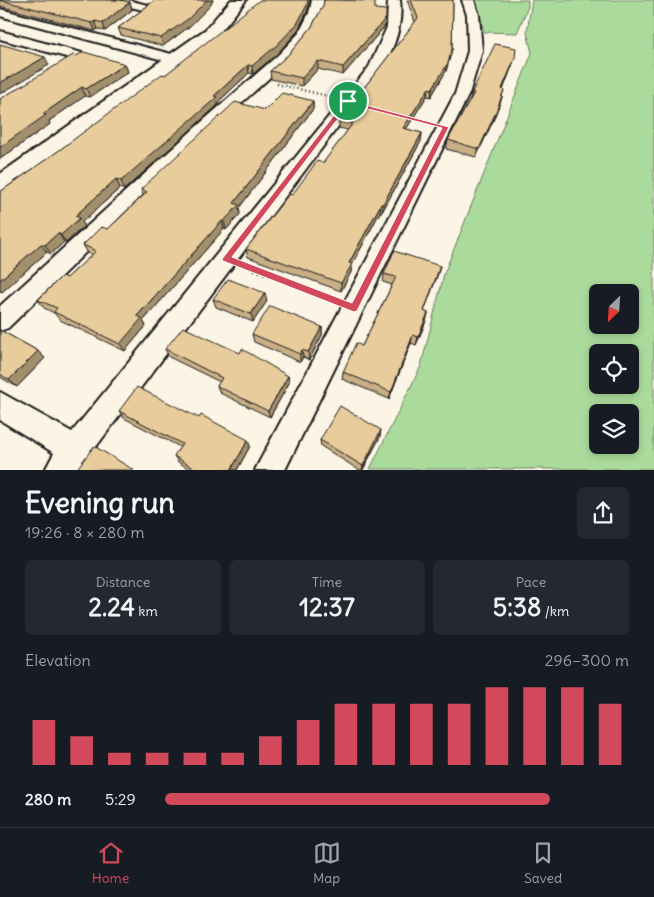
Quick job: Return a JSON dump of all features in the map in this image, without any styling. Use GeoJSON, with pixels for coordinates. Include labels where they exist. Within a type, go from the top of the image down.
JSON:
{"type":"FeatureCollection","features":[{"type":"Feature","properties":{"kind":"street"},"geometry":{"type":"LineString","coordinates":[[114,0],[151,4]]}},
{"type":"Feature","properties":{"kind":"street"},"geometry":{"type":"LineString","coordinates":[[0,186],[212,32],[239,0]]}},
{"type":"Feature","properties":{"kind":"street"},"geometry":{"type":"LineString","coordinates":[[0,321],[283,58],[304,34],[315,13],[318,0]]}},
{"type":"Feature","properties":{"kind":"street"},"geometry":{"type":"LineString","coordinates":[[0,405],[68,460],[374,68],[394,27],[396,10],[394,0]]}},
{"type":"Feature","properties":{"kind":"street"},"geometry":{"type":"LineString","coordinates":[[269,470],[354,308],[462,94],[475,51],[473,15],[468,0]]}},
{"type":"Feature","properties":{"kind":"street"},"geometry":{"type":"LineString","coordinates":[[134,17],[151,4]]}},
{"type":"Feature","properties":{"kind":"street"},"geometry":{"type":"LineString","coordinates":[[0,12],[174,59]]}},
{"type":"Feature","properties":{"kind":"street"},"geometry":{"type":"LineString","coordinates":[[105,39],[120,28]]}},
{"type":"Feature","properties":{"kind":"street"},"geometry":{"type":"LineString","coordinates":[[0,35],[77,56],[60,66]]}},
{"type":"Feature","properties":{"kind":"street"},"geometry":{"type":"LineString","coordinates":[[0,51],[20,40]]}},
{"type":"Feature","properties":{"kind":"path"},"geometry":{"type":"LineString","coordinates":[[258,80],[348,101]]}},
{"type":"Feature","properties":{"kind":"path"},"geometry":{"type":"LineString","coordinates":[[402,115],[446,127]]}},
{"type":"Feature","properties":{"kind":"path"},"geometry":{"type":"LineString","coordinates":[[226,259],[354,308]]}},
{"type":"Feature","properties":{"kind":"green space"},"geometry":{"type":"Polygon","coordinates":[[[476,0],[528,0],[528,7],[517,33],[484,32],[476,0]]]}},
{"type":"Feature","properties":{"kind":"green space"},"geometry":{"type":"Polygon","coordinates":[[[532,0],[654,0],[654,469],[370,469],[421,366],[444,274],[532,53],[527,32],[532,0]]]}},
{"type":"Feature","properties":{"kind":"building"},"geometry":{"type":"Polygon","coordinates":[[[0,0],[120,0],[130,2],[103,23],[95,21],[92,23],[0,0]]]}},
{"type":"Feature","properties":{"kind":"building"},"geometry":{"type":"Polygon","coordinates":[[[154,0],[207,0],[188,19],[161,38],[118,28],[154,0]]]}},
{"type":"Feature","properties":{"kind":"building"},"geometry":{"type":"Polygon","coordinates":[[[260,0],[308,0],[297,24],[276,46],[252,66],[248,65],[214,96],[217,97],[121,181],[116,179],[75,216],[80,218],[61,235],[58,233],[45,245],[41,244],[0,280],[0,192],[162,74],[165,75],[260,0]]]}},
{"type":"Feature","properties":{"kind":"building"},"geometry":{"type":"Polygon","coordinates":[[[324,0],[375,1],[375,9],[386,10],[386,18],[343,67],[318,61],[302,78],[270,71],[289,54],[311,28],[323,6],[324,0]]]}},
{"type":"Feature","properties":{"kind":"building"},"geometry":{"type":"Polygon","coordinates":[[[411,0],[453,0],[452,49],[448,63],[432,89],[429,88],[403,128],[422,133],[349,263],[352,264],[341,283],[246,249],[289,194],[292,195],[317,161],[323,163],[353,123],[339,120],[418,18],[411,0]]]}},
{"type":"Feature","properties":{"kind":"building"},"geometry":{"type":"Polygon","coordinates":[[[0,44],[45,57],[0,83],[0,44]]]}},
{"type":"Feature","properties":{"kind":"building"},"geometry":{"type":"Polygon","coordinates":[[[495,44],[516,48],[515,58],[502,89],[504,90],[496,112],[479,149],[448,140],[474,93],[472,92],[495,44]]]}},
{"type":"Feature","properties":{"kind":"building"},"geometry":{"type":"Polygon","coordinates":[[[84,52],[125,64],[86,89],[82,87],[0,147],[0,99],[73,55],[76,56],[84,52]]]}},
{"type":"Feature","properties":{"kind":"building"},"geometry":{"type":"Polygon","coordinates":[[[282,93],[313,101],[234,203],[239,205],[222,221],[137,316],[142,318],[120,344],[54,312],[57,308],[38,300],[62,276],[67,278],[96,251],[83,245],[101,227],[108,229],[147,192],[141,189],[235,102],[265,110],[282,93]]]}},
{"type":"Feature","properties":{"kind":"building"},"geometry":{"type":"Polygon","coordinates":[[[394,251],[440,266],[424,311],[428,313],[418,337],[413,335],[391,392],[343,372],[356,343],[362,346],[396,277],[384,274],[394,251]]]}},
{"type":"Feature","properties":{"kind":"building"},"geometry":{"type":"Polygon","coordinates":[[[228,279],[265,293],[251,314],[213,299],[228,279]]]}},
{"type":"Feature","properties":{"kind":"building"},"geometry":{"type":"Polygon","coordinates":[[[270,306],[322,327],[308,352],[302,350],[300,354],[252,334],[270,306]]]}},
{"type":"Feature","properties":{"kind":"building"},"geometry":{"type":"Polygon","coordinates":[[[183,327],[240,353],[242,349],[288,376],[268,411],[217,386],[222,378],[165,349],[183,327]]]}},
{"type":"Feature","properties":{"kind":"building"},"geometry":{"type":"Polygon","coordinates":[[[0,330],[38,351],[9,380],[0,374],[0,330]]]}},
{"type":"Feature","properties":{"kind":"building"},"geometry":{"type":"Polygon","coordinates":[[[137,387],[199,418],[201,415],[248,440],[231,470],[197,470],[174,456],[182,444],[119,411],[137,387]]]}},
{"type":"Feature","properties":{"kind":"building"},"geometry":{"type":"Polygon","coordinates":[[[340,406],[381,430],[363,466],[320,440],[340,406]]]}},
{"type":"Feature","properties":{"kind":"building"},"geometry":{"type":"Polygon","coordinates":[[[94,446],[134,470],[76,470],[94,446]]]}},
{"type":"Feature","properties":{"kind":"route"},"geometry":{"type":"LineString","coordinates":[[348,101],[446,127],[354,308],[226,259],[348,101]]}}]}
